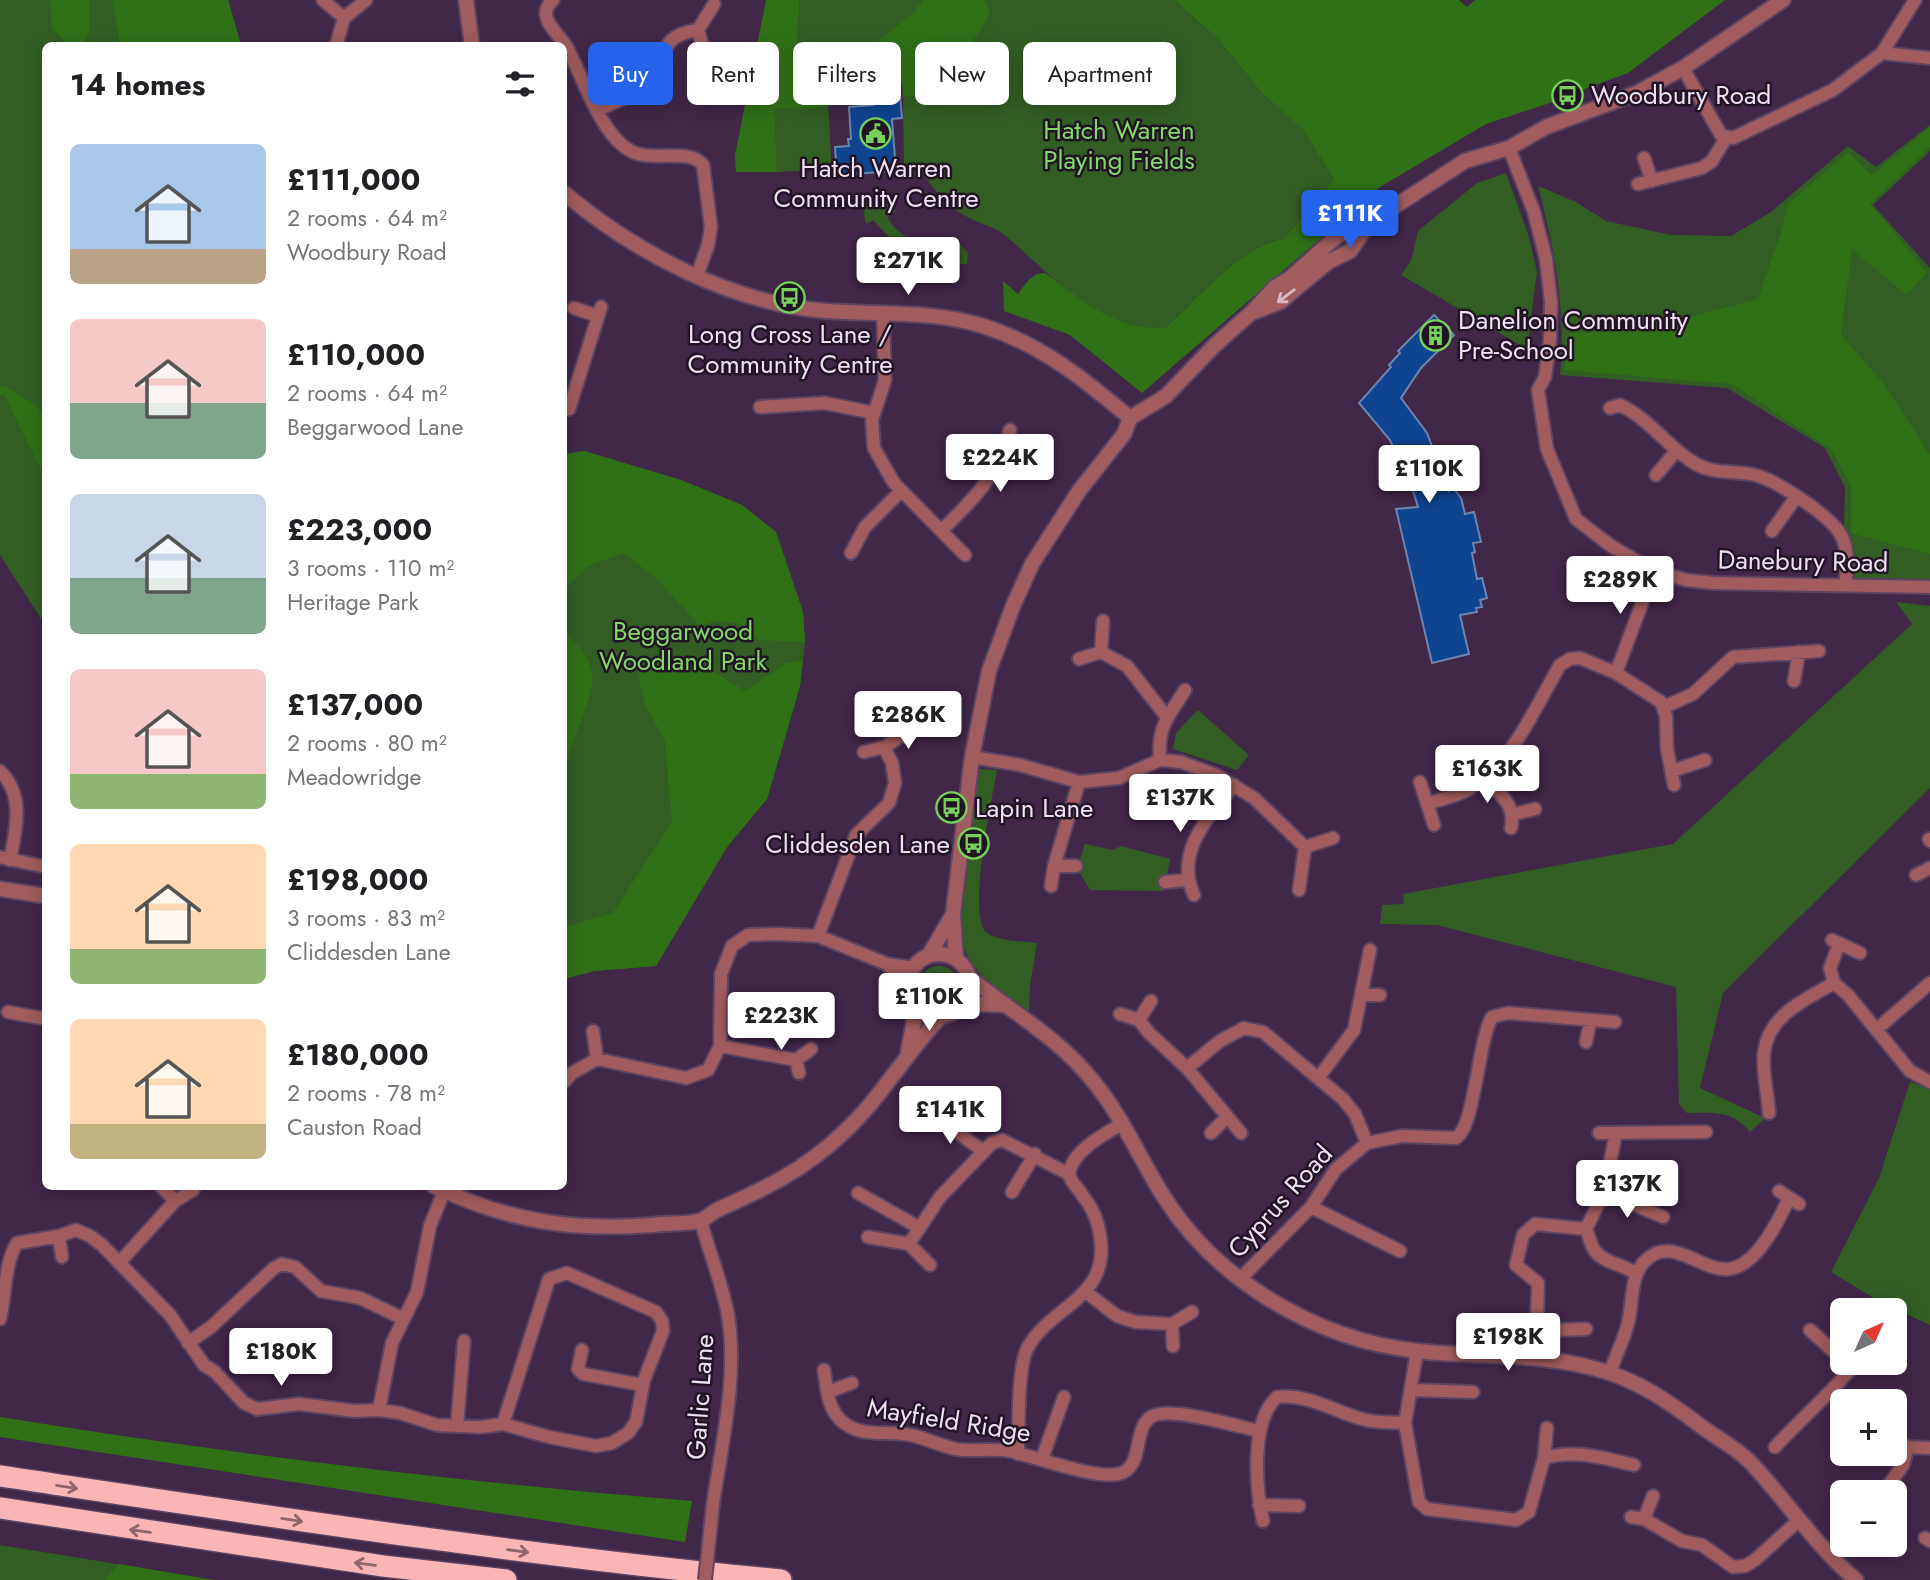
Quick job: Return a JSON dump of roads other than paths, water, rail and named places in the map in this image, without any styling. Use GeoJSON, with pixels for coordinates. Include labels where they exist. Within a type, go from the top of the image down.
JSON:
{"type":"FeatureCollection","features":[{"type":"Feature","properties":{"kind":"highway"},"geometry":{"type":"LineString","coordinates":[[0,1476],[398,1536],[655,1568],[781,1580]]}},
{"type":"Feature","properties":{"kind":"highway"},"geometry":{"type":"LineString","coordinates":[[0,1508],[369,1564],[506,1580]]}},
{"type":"Feature","properties":{"kind":"street"},"geometry":{"type":"LineString","coordinates":[[323,0],[344,18]]}},
{"type":"Feature","properties":{"kind":"street"},"geometry":{"type":"LineString","coordinates":[[337,42],[344,18],[366,0]]}},
{"type":"Feature","properties":{"kind":"street"},"geometry":{"type":"LineString","coordinates":[[466,0],[471,42]]}},
{"type":"Feature","properties":{"kind":"street"},"geometry":{"type":"LineString","coordinates":[[553,0],[546,9],[546,17],[563,42]]}},
{"type":"Feature","properties":{"kind":"street"},"geometry":{"type":"LineString","coordinates":[[1783,0],[1683,68],[1637,93],[1546,127],[1509,148],[1465,161],[1369,223],[1337,236],[1290,278],[1275,287],[1166,396],[1130,418],[1124,434],[1079,491],[1032,564],[989,671],[972,757],[953,914],[956,959],[968,976],[1004,1005],[1038,1027],[1067,1052],[1103,1093],[1174,1211],[1209,1252],[1240,1279],[1287,1309],[1365,1342],[1417,1351],[1566,1361],[1610,1373],[1656,1393],[1734,1448],[1753,1465],[1798,1521],[1856,1580]]}},
{"type":"Feature","properties":{"kind":"street"},"geometry":{"type":"LineString","coordinates":[[1683,68],[1721,135],[1733,138],[1833,90],[1882,53],[1915,0]]}},
{"type":"Feature","properties":{"kind":"street"},"geometry":{"type":"LineString","coordinates":[[598,110],[646,87],[653,79],[668,44],[682,34],[698,30],[714,5]]}},
{"type":"Feature","properties":{"kind":"street"},"geometry":{"type":"LineString","coordinates":[[698,30],[701,42]]}},
{"type":"Feature","properties":{"kind":"street"},"geometry":{"type":"LineString","coordinates":[[567,48],[613,135],[630,151],[650,157],[689,156],[698,159],[703,166],[711,227],[697,276]]}},
{"type":"Feature","properties":{"kind":"street"},"geometry":{"type":"LineString","coordinates":[[1882,53],[1930,58]]}},
{"type":"Feature","properties":{"kind":"street"},"geometry":{"type":"LineString","coordinates":[[1638,184],[1702,168],[1712,161],[1726,138]]}},
{"type":"Feature","properties":{"kind":"street","name":"Danebury Road"},"geometry":{"type":"LineString","coordinates":[[1509,148],[1534,212],[1546,258],[1550,340],[1545,377],[1538,390],[1546,443],[1555,472],[1576,519],[1611,547],[1654,571],[1699,582],[1930,587]]}},
{"type":"Feature","properties":{"kind":"street"},"geometry":{"type":"LineString","coordinates":[[1644,158],[1652,181]]}},
{"type":"Feature","properties":{"kind":"street"},"geometry":{"type":"LineString","coordinates":[[567,195],[625,239],[697,276],[739,292],[792,307],[954,319],[987,327],[1020,340],[1073,371],[1130,418]]}},
{"type":"Feature","properties":{"kind":"street"},"geometry":{"type":"LineString","coordinates":[[569,401],[600,312],[575,308]]}},
{"type":"Feature","properties":{"kind":"street"},"geometry":{"type":"LineString","coordinates":[[883,314],[885,380],[874,413],[874,448],[883,468],[901,491],[965,555]]}},
{"type":"Feature","properties":{"kind":"street"},"geometry":{"type":"LineString","coordinates":[[760,407],[825,403],[874,413]]}},
{"type":"Feature","properties":{"kind":"street"},"geometry":{"type":"LineString","coordinates":[[1610,408],[1620,405],[1635,412],[1677,450],[1704,468],[1755,475],[1796,497],[1834,525],[1843,537],[1846,551],[1846,585]]}},
{"type":"Feature","properties":{"kind":"street"},"geometry":{"type":"LineString","coordinates":[[942,530],[988,482],[1003,454],[1010,430]]}},
{"type":"Feature","properties":{"kind":"street"},"geometry":{"type":"LineString","coordinates":[[1656,475],[1677,450]]}},
{"type":"Feature","properties":{"kind":"street"},"geometry":{"type":"LineString","coordinates":[[851,553],[870,521],[901,491]]}},
{"type":"Feature","properties":{"kind":"street"},"geometry":{"type":"LineString","coordinates":[[1772,531],[1796,497]]}},
{"type":"Feature","properties":{"kind":"street"},"geometry":{"type":"LineString","coordinates":[[1616,673],[1654,571]]}},
{"type":"Feature","properties":{"kind":"street"},"geometry":{"type":"LineString","coordinates":[[1101,652],[1103,621]]}},
{"type":"Feature","properties":{"kind":"street"},"geometry":{"type":"LineString","coordinates":[[1664,707],[1693,694],[1733,657],[1819,651]]}},
{"type":"Feature","properties":{"kind":"street"},"geometry":{"type":"LineString","coordinates":[[1079,659],[1101,652],[1127,666],[1166,716]]}},
{"type":"Feature","properties":{"kind":"street"},"geometry":{"type":"LineString","coordinates":[[1794,681],[1799,652]]}},
{"type":"Feature","properties":{"kind":"street"},"geometry":{"type":"LineString","coordinates":[[1427,804],[1466,790],[1485,778],[1518,739],[1560,665],[1570,659],[1580,658],[1616,673],[1664,707]]}},
{"type":"Feature","properties":{"kind":"street"},"geometry":{"type":"LineString","coordinates":[[1160,760],[1161,732],[1166,716],[1185,690]]}},
{"type":"Feature","properties":{"kind":"street"},"geometry":{"type":"LineString","coordinates":[[1664,707],[1667,748],[1674,785]]}},
{"type":"Feature","properties":{"kind":"street"},"geometry":{"type":"LineString","coordinates":[[864,752],[884,747],[924,722],[945,718]]}},
{"type":"Feature","properties":{"kind":"street"},"geometry":{"type":"LineString","coordinates":[[818,936],[856,835],[889,803],[895,783],[892,763],[884,747]]}},
{"type":"Feature","properties":{"kind":"street"},"geometry":{"type":"LineString","coordinates":[[972,757],[1020,765],[1079,782],[1119,778],[1160,760],[1198,767],[1254,798],[1305,847]]}},
{"type":"Feature","properties":{"kind":"street"},"geometry":{"type":"LineString","coordinates":[[1672,771],[1705,760]]}},
{"type":"Feature","properties":{"kind":"street"},"geometry":{"type":"LineString","coordinates":[[0,771],[10,787],[18,816],[5,858],[42,866]]}},
{"type":"Feature","properties":{"kind":"street"},"geometry":{"type":"LineString","coordinates":[[1485,778],[1514,814]]}},
{"type":"Feature","properties":{"kind":"street"},"geometry":{"type":"LineString","coordinates":[[1051,886],[1054,866],[1079,782]]}},
{"type":"Feature","properties":{"kind":"street"},"geometry":{"type":"LineString","coordinates":[[1420,782],[1434,825]]}},
{"type":"Feature","properties":{"kind":"street"},"geometry":{"type":"LineString","coordinates":[[1194,895],[1187,880],[1189,856],[1197,833],[1234,785]]}},
{"type":"Feature","properties":{"kind":"street"},"geometry":{"type":"LineString","coordinates":[[1514,814],[1535,809]]}},
{"type":"Feature","properties":{"kind":"street"},"geometry":{"type":"LineString","coordinates":[[1511,828],[1514,814]]}},
{"type":"Feature","properties":{"kind":"street"},"geometry":{"type":"LineString","coordinates":[[1305,847],[1334,838]]}},
{"type":"Feature","properties":{"kind":"street"},"geometry":{"type":"LineString","coordinates":[[1299,890],[1305,847]]}},
{"type":"Feature","properties":{"kind":"street"},"geometry":{"type":"LineString","coordinates":[[1054,866],[1076,866]]}},
{"type":"Feature","properties":{"kind":"street"},"geometry":{"type":"LineString","coordinates":[[1916,875],[1930,868]]}},
{"type":"Feature","properties":{"kind":"street"},"geometry":{"type":"LineString","coordinates":[[1165,882],[1187,880]]}},
{"type":"Feature","properties":{"kind":"street"},"geometry":{"type":"LineString","coordinates":[[0,889],[42,895]]}},
{"type":"Feature","properties":{"kind":"street"},"geometry":{"type":"LineString","coordinates":[[953,914],[929,955],[913,968],[908,985],[910,996],[917,1006],[931,1015],[942,1015],[981,1004],[1004,1005]]}},
{"type":"Feature","properties":{"kind":"street"},"geometry":{"type":"LineString","coordinates":[[567,1079],[597,1059],[686,1078],[708,1070],[720,1046],[721,974],[732,946],[748,935],[777,933],[818,936],[887,964],[913,968]]}},
{"type":"Feature","properties":{"kind":"street"},"geometry":{"type":"LineString","coordinates":[[1860,953],[1835,942],[1830,968],[1834,983],[1848,995],[1910,1072],[1930,1082]]}},
{"type":"Feature","properties":{"kind":"street"},"geometry":{"type":"LineString","coordinates":[[1318,1077],[1354,1030],[1370,950]]}},
{"type":"Feature","properties":{"kind":"street"},"geometry":{"type":"LineString","coordinates":[[929,955],[942,954],[956,959]]}},
{"type":"Feature","properties":{"kind":"street"},"geometry":{"type":"LineString","coordinates":[[887,964],[908,985]]}},
{"type":"Feature","properties":{"kind":"street"},"geometry":{"type":"LineString","coordinates":[[957,1009],[968,993],[968,976]]}},
{"type":"Feature","properties":{"kind":"street"},"geometry":{"type":"LineString","coordinates":[[1769,1113],[1762,1090],[1764,1054],[1769,1038],[1780,1017],[1791,1007],[1834,983]]}},
{"type":"Feature","properties":{"kind":"street"},"geometry":{"type":"LineString","coordinates":[[1877,1029],[1930,983]]}},
{"type":"Feature","properties":{"kind":"street"},"geometry":{"type":"LineString","coordinates":[[1363,995],[1380,995]]}},
{"type":"Feature","properties":{"kind":"street"},"geometry":{"type":"LineString","coordinates":[[1139,1020],[1151,1001]]}},
{"type":"Feature","properties":{"kind":"street"},"geometry":{"type":"LineString","coordinates":[[907,1053],[917,1006]]}},
{"type":"Feature","properties":{"kind":"street"},"geometry":{"type":"LineString","coordinates":[[8,1012],[42,1018]]}},
{"type":"Feature","properties":{"kind":"street","name":"Cyprus Road"},"geometry":{"type":"LineString","coordinates":[[1240,1279],[1311,1207],[1336,1169],[1367,1143],[1402,1136],[1456,1138],[1462,1134],[1466,1128],[1472,1090],[1481,1066],[1485,1031],[1492,1017],[1508,1013],[1615,1022]]}},
{"type":"Feature","properties":{"kind":"street"},"geometry":{"type":"LineString","coordinates":[[1120,1014],[1139,1020],[1186,1068],[1241,1133]]}},
{"type":"Feature","properties":{"kind":"street"},"geometry":{"type":"LineString","coordinates":[[442,1190],[511,1214],[576,1228],[635,1227],[701,1221],[713,1212],[779,1182],[821,1152],[867,1109],[907,1053],[942,1015]]}},
{"type":"Feature","properties":{"kind":"street"},"geometry":{"type":"LineString","coordinates":[[1586,1042],[1590,1022]]}},
{"type":"Feature","properties":{"kind":"street"},"geometry":{"type":"LineString","coordinates":[[1186,1068],[1220,1041],[1244,1028],[1264,1032],[1318,1077],[1355,1114],[1367,1143]]}},
{"type":"Feature","properties":{"kind":"street"},"geometry":{"type":"LineString","coordinates":[[593,1031],[597,1059]]}},
{"type":"Feature","properties":{"kind":"street"},"geometry":{"type":"LineString","coordinates":[[720,1046],[796,1060],[811,1049]]}},
{"type":"Feature","properties":{"kind":"street"},"geometry":{"type":"LineString","coordinates":[[796,1060],[799,1073]]}},
{"type":"Feature","properties":{"kind":"street"},"geometry":{"type":"LineString","coordinates":[[955,1128],[969,1110],[973,1097]]}},
{"type":"Feature","properties":{"kind":"street"},"geometry":{"type":"LineString","coordinates":[[935,1116],[983,1151]]}},
{"type":"Feature","properties":{"kind":"street"},"geometry":{"type":"LineString","coordinates":[[1211,1133],[1227,1117]]}},
{"type":"Feature","properties":{"kind":"street"},"geometry":{"type":"LineString","coordinates":[[1069,1174],[1072,1163],[1084,1150],[1122,1124]]}},
{"type":"Feature","properties":{"kind":"street"},"geometry":{"type":"LineString","coordinates":[[1599,1133],[1706,1132]]}},
{"type":"Feature","properties":{"kind":"street"},"geometry":{"type":"LineString","coordinates":[[1616,1133],[1604,1192],[1586,1229],[1594,1251],[1607,1260],[1626,1266],[1636,1274]]}},
{"type":"Feature","properties":{"kind":"street"},"geometry":{"type":"LineString","coordinates":[[909,1244],[940,1197],[983,1151],[1002,1140],[1035,1154],[1069,1174],[1092,1210],[1101,1238],[1099,1269],[1086,1292],[1041,1330],[1027,1349],[1023,1365],[1018,1454]]}},
{"type":"Feature","properties":{"kind":"street"},"geometry":{"type":"LineString","coordinates":[[1012,1192],[1035,1154]]}},
{"type":"Feature","properties":{"kind":"street"},"geometry":{"type":"LineString","coordinates":[[165,1190],[175,1201]]}},
{"type":"Feature","properties":{"kind":"street"},"geometry":{"type":"LineString","coordinates":[[119,1263],[175,1201],[194,1190]]}},
{"type":"Feature","properties":{"kind":"street"},"geometry":{"type":"LineString","coordinates":[[379,1410],[392,1343],[417,1292],[439,1190]]}},
{"type":"Feature","properties":{"kind":"street"},"geometry":{"type":"LineString","coordinates":[[1604,1192],[1663,1217]]}},
{"type":"Feature","properties":{"kind":"street"},"geometry":{"type":"LineString","coordinates":[[858,1193],[920,1228]]}},
{"type":"Feature","properties":{"kind":"street"},"geometry":{"type":"LineString","coordinates":[[1610,1373],[1628,1325],[1636,1274],[1650,1257],[1665,1252],[1682,1252],[1716,1268],[1730,1269],[1741,1265],[1767,1238],[1789,1198]]}},
{"type":"Feature","properties":{"kind":"street"},"geometry":{"type":"LineString","coordinates":[[1311,1207],[1400,1251]]}},
{"type":"Feature","properties":{"kind":"street","name":"Garlic Lane"},"geometry":{"type":"LineString","coordinates":[[701,1221],[721,1280],[731,1345],[731,1370],[705,1580]]}},
{"type":"Feature","properties":{"kind":"street"},"geometry":{"type":"LineString","coordinates":[[1516,1265],[1523,1235],[1535,1224],[1586,1229]]}},
{"type":"Feature","properties":{"kind":"street"},"geometry":{"type":"LineString","coordinates":[[0,1319],[9,1256],[17,1243],[59,1236],[76,1230],[90,1236],[119,1263],[170,1314],[204,1365],[244,1403],[257,1409],[299,1404],[355,1411],[379,1410],[400,1413],[437,1425],[481,1427],[503,1424],[596,1446],[612,1443],[628,1433],[636,1422],[643,1385],[661,1339],[662,1321],[656,1312],[567,1273],[557,1274],[549,1279],[503,1424]]}},
{"type":"Feature","properties":{"kind":"street"},"geometry":{"type":"LineString","coordinates":[[59,1236],[62,1257]]}},
{"type":"Feature","properties":{"kind":"street"},"geometry":{"type":"LineString","coordinates":[[1362,1248],[1371,1236]]}},
{"type":"Feature","properties":{"kind":"street"},"geometry":{"type":"LineString","coordinates":[[868,1237],[909,1244],[930,1265]]}},
{"type":"Feature","properties":{"kind":"street"},"geometry":{"type":"LineString","coordinates":[[188,1343],[211,1327],[274,1268],[282,1264],[295,1267],[321,1291],[360,1298],[404,1319]]}},
{"type":"Feature","properties":{"kind":"street"},"geometry":{"type":"LineString","coordinates":[[1501,1270],[1516,1265]]}},
{"type":"Feature","properties":{"kind":"street"},"geometry":{"type":"LineString","coordinates":[[1516,1265],[1538,1283],[1536,1322],[1556,1330],[1586,1329]]}},
{"type":"Feature","properties":{"kind":"street"},"geometry":{"type":"LineString","coordinates":[[1086,1292],[1117,1316],[1136,1322],[1172,1324],[1192,1312]]}},
{"type":"Feature","properties":{"kind":"street"},"geometry":{"type":"LineString","coordinates":[[1172,1324],[1173,1346]]}},
{"type":"Feature","properties":{"kind":"street"},"geometry":{"type":"LineString","coordinates":[[1810,1330],[1830,1347]]}},
{"type":"Feature","properties":{"kind":"street"},"geometry":{"type":"LineString","coordinates":[[457,1426],[464,1341]]}},
{"type":"Feature","properties":{"kind":"street"},"geometry":{"type":"LineString","coordinates":[[582,1350],[578,1369],[583,1374],[643,1385]]}},
{"type":"Feature","properties":{"kind":"street"},"geometry":{"type":"LineString","coordinates":[[1417,1351],[1405,1423],[1419,1502],[1427,1509],[1516,1520],[1529,1512],[1544,1458],[1547,1428]]}},
{"type":"Feature","properties":{"kind":"street","name":"Mayfield Ridge"},"geometry":{"type":"LineString","coordinates":[[824,1370],[835,1416],[858,1431],[914,1436],[958,1449],[1042,1458],[1096,1473],[1118,1474],[1127,1470],[1133,1462],[1145,1423],[1158,1414],[1179,1415],[1260,1431]]}},
{"type":"Feature","properties":{"kind":"street","name":"Mayfield Ridge"},"geometry":{"type":"LineString","coordinates":[[828,1392],[852,1383]]}},
{"type":"Feature","properties":{"kind":"street"},"geometry":{"type":"LineString","coordinates":[[1412,1390],[1473,1392]]}},
{"type":"Feature","properties":{"kind":"street"},"geometry":{"type":"LineString","coordinates":[[1775,1447],[1830,1393]]}},
{"type":"Feature","properties":{"kind":"street"},"geometry":{"type":"LineString","coordinates":[[1262,1521],[1256,1486],[1260,1431],[1265,1410],[1277,1397],[1289,1395],[1319,1403],[1367,1421],[1405,1423]]}},
{"type":"Feature","properties":{"kind":"street","name":"Mayfield Ridge"},"geometry":{"type":"LineString","coordinates":[[1042,1458],[1064,1397]]}},
{"type":"Feature","properties":{"kind":"street"},"geometry":{"type":"LineString","coordinates":[[1892,1480],[1903,1465],[1908,1447],[1930,1448]]}},
{"type":"Feature","properties":{"kind":"street"},"geometry":{"type":"LineString","coordinates":[[1544,1458],[1559,1454],[1586,1453],[1634,1465]]}},
{"type":"Feature","properties":{"kind":"street"},"geometry":{"type":"LineString","coordinates":[[1644,1519],[1653,1496]]}},
{"type":"Feature","properties":{"kind":"street"},"geometry":{"type":"LineString","coordinates":[[1259,1505],[1299,1506]]}},
{"type":"Feature","properties":{"kind":"street"},"geometry":{"type":"LineString","coordinates":[[1631,1517],[1644,1519],[1682,1541],[1702,1545],[1733,1567],[1745,1566],[1755,1560],[1798,1521]]}},
{"type":"Feature","properties":{"kind":"place","name":"Woodbury Road"},"geometry":{"type":"Point","coordinates":[1568,95]}},
{"type":"Feature","properties":{"kind":"place","name":"Hatch Warren Community Centre"},"geometry":{"type":"Point","coordinates":[876,133]}},
{"type":"Feature","properties":{"kind":"place","name":"Long Cross Lane / Community Centre"},"geometry":{"type":"Point","coordinates":[790,298]}},
{"type":"Feature","properties":{"kind":"place","name":"Danelion Community Pre-School"},"geometry":{"type":"Point","coordinates":[1435,335]}},
{"type":"Feature","properties":{"kind":"place","name":"Lapin Lane"},"geometry":{"type":"Point","coordinates":[952,808]}},
{"type":"Feature","properties":{"kind":"place","name":"Cliddesden Lane"},"geometry":{"type":"Point","coordinates":[973,844]}},
{"type":"Feature","properties":{"kind":"park label","name":"Hatch Warren Playing Fields"},"geometry":{"type":"Point","coordinates":[1119,145]}},
{"type":"Feature","properties":{"kind":"park label","name":"Beggarwood Woodland Park"},"geometry":{"type":"Point","coordinates":[683,646]}}]}
